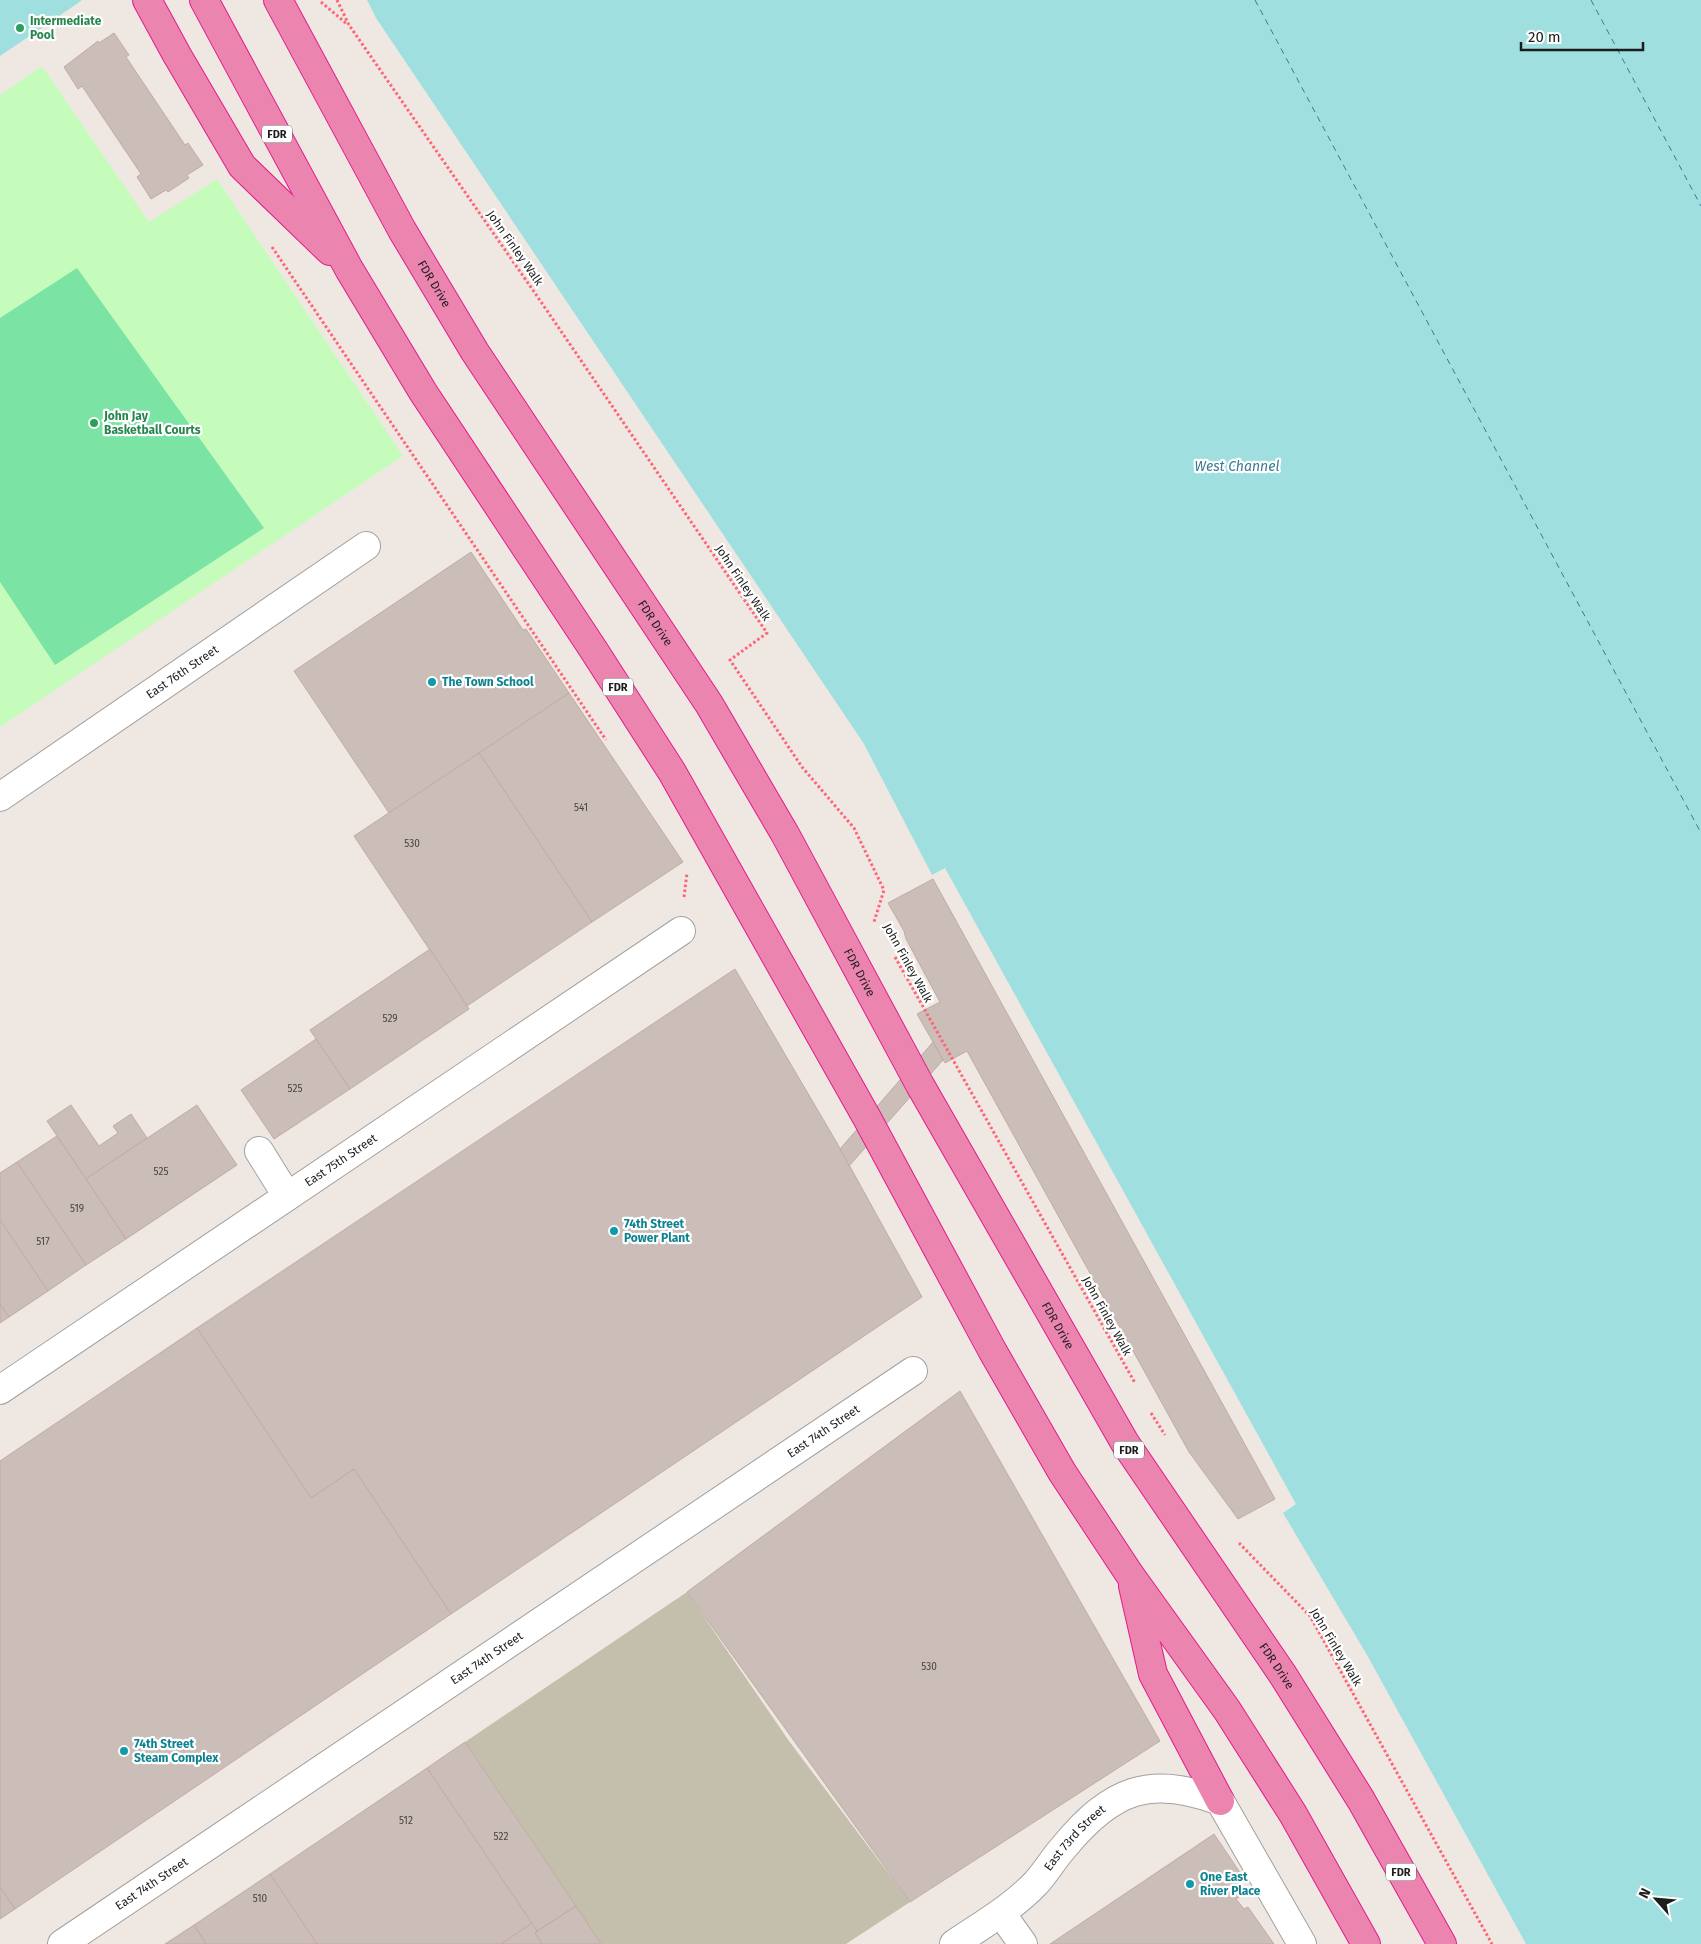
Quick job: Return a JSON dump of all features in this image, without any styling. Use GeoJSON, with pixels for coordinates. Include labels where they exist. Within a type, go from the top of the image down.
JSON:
{"type":"FeatureCollection","features":[{"type":"Feature","properties":{"kind":"highway"},"geometry":{"type":"LineString","coordinates":[[147,0],[242,166],[349,269]]}},
{"type":"Feature","properties":{"kind":"highway","name":"FDR"},"geometry":{"type":"LineString","coordinates":[[204,0],[349,269],[423,392],[672,772],[866,1118],[992,1350],[1062,1472],[1130,1575],[1228,1710],[1293,1814],[1366,1944]]}},
{"type":"Feature","properties":{"kind":"highway","name":"FDR Drive"},"geometry":{"type":"LineString","coordinates":[[278,0],[402,230],[475,352],[709,704],[785,834],[925,1094],[1125,1443],[1289,1683],[1360,1800],[1442,1944]]}},
{"type":"Feature","properties":{"kind":"highway"},"geometry":{"type":"LineString","coordinates":[[1130,1575],[1153,1674],[1220,1801]]}},
{"type":"Feature","properties":{"kind":"street","name":"East 76th Street"},"geometry":{"type":"LineString","coordinates":[[0,797],[366,546]]}},
{"type":"Feature","properties":{"kind":"street","name":"East 75th Street"},"geometry":{"type":"LineString","coordinates":[[0,1390],[681,931]]}},
{"type":"Feature","properties":{"kind":"street"},"geometry":{"type":"LineString","coordinates":[[259,1151],[287,1196]]}},
{"type":"Feature","properties":{"kind":"street","name":"East 74th Street"},"geometry":{"type":"LineString","coordinates":[[62,1944],[913,1371]]}},
{"type":"Feature","properties":{"kind":"street","name":"East 73rd Street"},"geometry":{"type":"LineString","coordinates":[[954,1944],[1024,1896],[1079,1830],[1097,1813],[1116,1800],[1138,1791],[1156,1787],[1189,1791],[1220,1801]]}},
{"type":"Feature","properties":{"kind":"street"},"geometry":{"type":"LineString","coordinates":[[1220,1801],[1302,1944]]}},
{"type":"Feature","properties":{"kind":"street"},"geometry":{"type":"LineString","coordinates":[[1001,1913],[1023,1944]]}},
{"type":"Feature","properties":{"kind":"path"},"geometry":{"type":"LineString","coordinates":[[319,0],[349,25]]}},
{"type":"Feature","properties":{"kind":"path","name":"John Finley Walk"},"geometry":{"type":"LineString","coordinates":[[338,0],[349,25],[767,633],[730,660],[802,767],[854,828],[884,890],[874,921],[879,930]]}},
{"type":"Feature","properties":{"kind":"path"},"geometry":{"type":"LineString","coordinates":[[269,242],[610,745]]}},
{"type":"Feature","properties":{"kind":"path"},"geometry":{"type":"LineString","coordinates":[[681,931],[687,867]]}},
{"type":"Feature","properties":{"kind":"path","name":"John Finley Walk"},"geometry":{"type":"LineString","coordinates":[[893,955],[1139,1392]]}},
{"type":"Feature","properties":{"kind":"path"},"geometry":{"type":"LineString","coordinates":[[1149,1409],[1169,1441]]}},
{"type":"Feature","properties":{"kind":"path","name":"John Finley Walk"},"geometry":{"type":"LineString","coordinates":[[1238,1542],[1310,1616],[1492,1944]]}},
{"type":"Feature","properties":{"kind":"shaded area"},"geometry":{"type":"Polygon","coordinates":[[[687,1592],[789,1741],[910,1902],[846,1944],[601,1944],[465,1742],[687,1592]]]}},
{"type":"Feature","properties":{"kind":"green space"},"geometry":{"type":"Polygon","coordinates":[[[42,66],[149,222],[217,179],[403,456],[0,727],[0,95],[42,66]]]}},
{"type":"Feature","properties":{"kind":"green space","name":"John Jay Basketball Courts"},"geometry":{"type":"Polygon","coordinates":[[[77,268],[264,528],[55,665],[0,582],[0,318],[77,268]]]}},
{"type":"Feature","properties":{"kind":"water","name":"Intermediate Pool"},"geometry":{"type":"Polygon","coordinates":[[[0,0],[81,0],[81,1],[0,56],[0,0]]]}},
{"type":"Feature","properties":{"kind":"water","name":"West Channel"},"geometry":{"type":"Polygon","coordinates":[[[367,0],[1701,0],[1701,1944],[1526,1944],[1367,1655],[1283,1513],[1296,1504],[945,868],[932,875],[864,744],[376,18],[367,0]]]}},
{"type":"Feature","properties":{"kind":"building"},"geometry":{"type":"Polygon","coordinates":[[[114,33],[129,55],[126,57],[185,145],[188,143],[203,165],[187,175],[189,178],[168,192],[166,190],[151,199],[137,177],[141,174],[82,86],[78,89],[64,67],[98,41],[99,43],[114,33]]]}},
{"type":"Feature","properties":{"kind":"building","name":"The Town School"},"geometry":{"type":"Polygon","coordinates":[[[471,552],[523,630],[526,629],[569,693],[389,813],[294,671],[471,552]]]}},
{"type":"Feature","properties":{"kind":"building"},"geometry":{"type":"Polygon","coordinates":[[[569,693],[683,862],[592,922],[479,753],[569,693]]]}},
{"type":"Feature","properties":{"kind":"building"},"geometry":{"type":"Polygon","coordinates":[[[479,753],[592,922],[467,1006],[354,836],[479,753]]]}},
{"type":"Feature","properties":{"kind":"building"},"geometry":{"type":"Polygon","coordinates":[[[933,879],[1275,1499],[1238,1519],[1189,1452],[967,1051],[945,1063],[917,1014],[940,1002],[888,903],[933,879]]]}},
{"type":"Feature","properties":{"kind":"building"},"geometry":{"type":"Polygon","coordinates":[[[430,949],[469,1009],[350,1089],[310,1030],[430,949]]]}},
{"type":"Feature","properties":{"kind":"building","name":"74th Street Power Plant"},"geometry":{"type":"Polygon","coordinates":[[[735,969],[837,1143],[922,1297],[451,1614],[354,1469],[311,1498],[197,1328],[735,969]]]}},
{"type":"Feature","properties":{"kind":"building"},"geometry":{"type":"Polygon","coordinates":[[[316,1039],[350,1089],[274,1139],[241,1090],[316,1039]]]}},
{"type":"Feature","properties":{"kind":"building"},"geometry":{"type":"Polygon","coordinates":[[[933,1042],[943,1060],[849,1166],[840,1149],[933,1042]]]}},
{"type":"Feature","properties":{"kind":"building"},"geometry":{"type":"Polygon","coordinates":[[[71,1105],[99,1146],[118,1133],[113,1126],[131,1114],[147,1138],[86,1179],[47,1121],[71,1105]]]}},
{"type":"Feature","properties":{"kind":"building"},"geometry":{"type":"Polygon","coordinates":[[[197,1105],[237,1165],[126,1239],[86,1179],[197,1105]]]}},
{"type":"Feature","properties":{"kind":"building"},"geometry":{"type":"Polygon","coordinates":[[[57,1136],[126,1239],[86,1265],[17,1162],[57,1136]]]}},
{"type":"Feature","properties":{"kind":"building"},"geometry":{"type":"Polygon","coordinates":[[[17,1162],[86,1265],[48,1291],[0,1220],[0,1173],[17,1162]]]}},
{"type":"Feature","properties":{"kind":"building"},"geometry":{"type":"Polygon","coordinates":[[[0,1220],[48,1291],[9,1317],[0,1304],[0,1220]]]}},
{"type":"Feature","properties":{"kind":"building"},"geometry":{"type":"Polygon","coordinates":[[[0,1304],[9,1317],[0,1323],[0,1304]]]}},
{"type":"Feature","properties":{"kind":"building","name":"74th Street Steam Complex"},"geometry":{"type":"Polygon","coordinates":[[[197,1328],[311,1498],[354,1469],[451,1614],[15,1909],[0,1887],[0,1461],[197,1328]]]}},
{"type":"Feature","properties":{"kind":"building"},"geometry":{"type":"Polygon","coordinates":[[[960,1391],[1160,1741],[910,1902],[687,1592],[960,1391]]]}},
{"type":"Feature","properties":{"kind":"building"},"geometry":{"type":"Polygon","coordinates":[[[465,1742],[576,1906],[537,1931],[427,1768],[465,1742]]]}},
{"type":"Feature","properties":{"kind":"building"},"geometry":{"type":"Polygon","coordinates":[[[427,1768],[532,1923],[501,1944],[317,1944],[270,1874],[427,1768]]]}},
{"type":"Feature","properties":{"kind":"building","name":"One East River Place"},"geometry":{"type":"Polygon","coordinates":[[[1214,1834],[1241,1874],[1236,1877],[1247,1892],[1236,1899],[1244,1909],[1248,1907],[1274,1944],[1050,1944],[1214,1834]]]}},
{"type":"Feature","properties":{"kind":"building"},"geometry":{"type":"Polygon","coordinates":[[[270,1874],[317,1944],[206,1944],[194,1925],[270,1874]]]}},
{"type":"Feature","properties":{"kind":"building"},"geometry":{"type":"Polygon","coordinates":[[[0,1887],[15,1909],[0,1919],[0,1887]]]}},
{"type":"Feature","properties":{"kind":"building"},"geometry":{"type":"Polygon","coordinates":[[[576,1906],[601,1944],[542,1944],[535,1933],[576,1906]]]}},
{"type":"Feature","properties":{"kind":"building"},"geometry":{"type":"Polygon","coordinates":[[[532,1923],[537,1931],[535,1933],[542,1944],[501,1944],[532,1923]]]}},
{"type":"Feature","properties":{"kind":"building"},"geometry":{"type":"Polygon","coordinates":[[[194,1925],[206,1944],[165,1944],[194,1925]]]}},
{"type":"Feature","properties":{"kind":"ferry route"},"geometry":{"type":"LineString","coordinates":[[1255,0],[1701,833]]}},
{"type":"Feature","properties":{"kind":"ferry route"},"geometry":{"type":"LineString","coordinates":[[1591,0],[1701,206]]}},
{"type":"Feature","properties":{"kind":"place","name":"Intermediate Pool"},"geometry":{"type":"Point","coordinates":[20,28]}},
{"type":"Feature","properties":{"kind":"place","name":"John Jay Basketball Courts"},"geometry":{"type":"Point","coordinates":[94,423]}},
{"type":"Feature","properties":{"kind":"place","name":"The Town School"},"geometry":{"type":"Point","coordinates":[432,682]}},
{"type":"Feature","properties":{"kind":"place","name":"74th Street Power Plant"},"geometry":{"type":"Point","coordinates":[614,1231]}},
{"type":"Feature","properties":{"kind":"place","name":"74th Street Steam Complex"},"geometry":{"type":"Point","coordinates":[124,1751]}},
{"type":"Feature","properties":{"kind":"place","name":"One East River Place"},"geometry":{"type":"Point","coordinates":[1190,1884]}}]}
